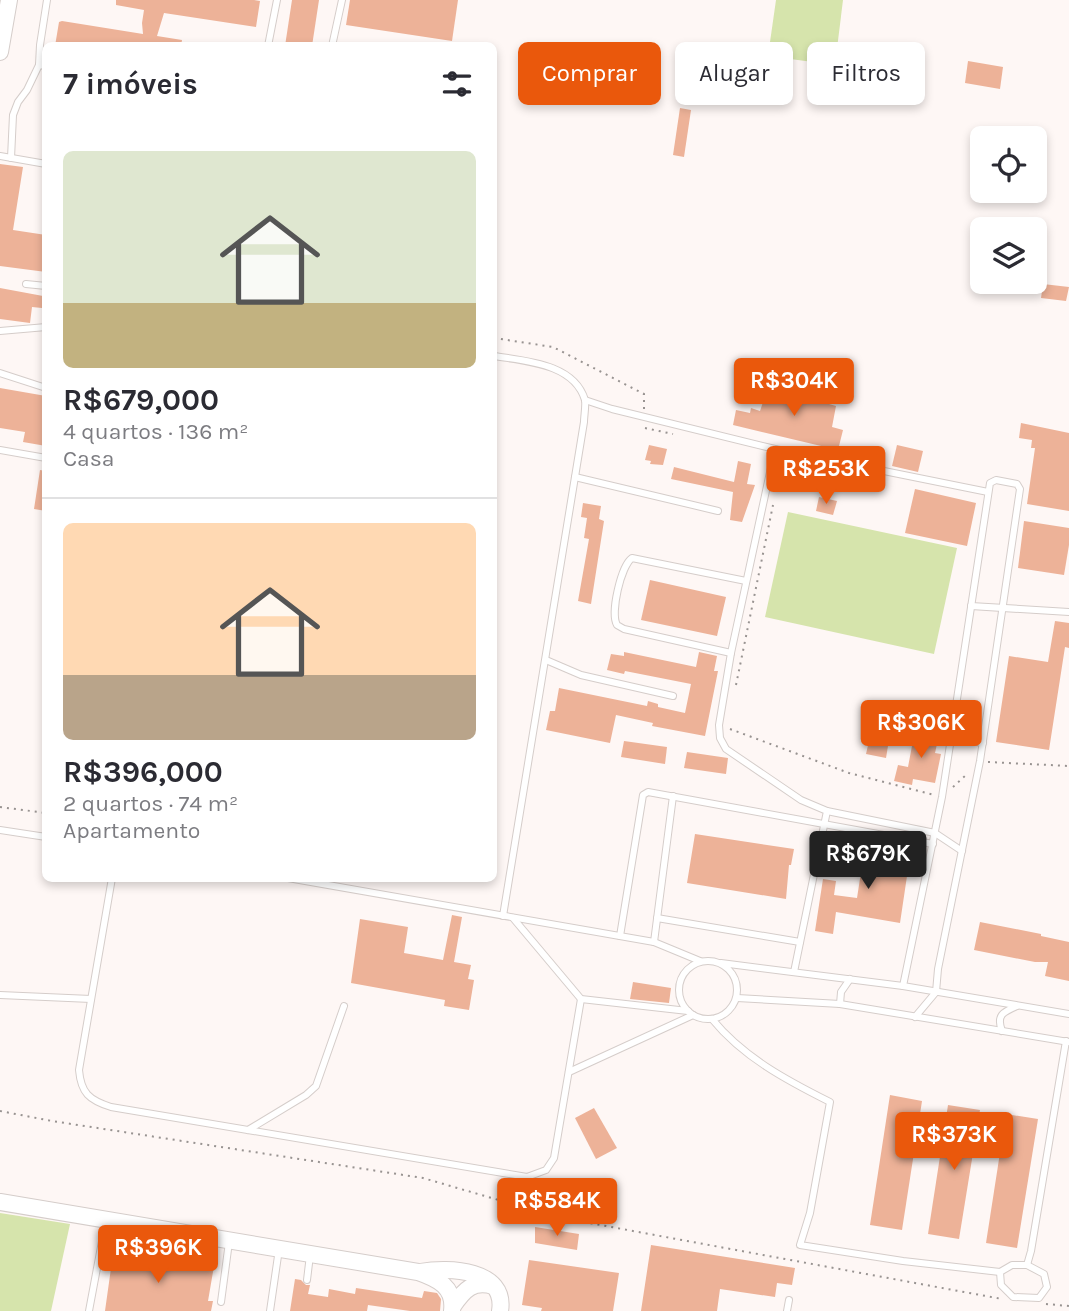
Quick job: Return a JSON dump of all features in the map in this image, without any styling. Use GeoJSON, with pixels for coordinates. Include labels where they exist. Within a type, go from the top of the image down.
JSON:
{"type":"FeatureCollection","features":[{"type":"Feature","properties":{"kind":"street"},"geometry":{"type":"LineString","coordinates":[[1,42],[9,0]]}},
{"type":"Feature","properties":{"kind":"street"},"geometry":{"type":"LineString","coordinates":[[0,1202],[418,1272],[444,1283],[449,1291],[452,1308]]}},
{"type":"Feature","properties":{"kind":"street"},"geometry":{"type":"LineString","coordinates":[[418,1272],[444,1269],[489,1280],[500,1297],[500,1311]]}},
{"type":"Feature","properties":{"kind":"street"},"geometry":{"type":"LineString","coordinates":[[452,1308],[468,1288],[481,1284],[495,1287]]}},
{"type":"Feature","properties":{"kind":"lane"},"geometry":{"type":"LineString","coordinates":[[11,158],[13,115],[42,65],[40,45],[47,0]]}},
{"type":"Feature","properties":{"kind":"lane"},"geometry":{"type":"LineString","coordinates":[[269,42],[276,0]]}},
{"type":"Feature","properties":{"kind":"lane"},"geometry":{"type":"LineString","coordinates":[[333,42],[342,0]]}},
{"type":"Feature","properties":{"kind":"lane"},"geometry":{"type":"LineString","coordinates":[[0,156],[42,163]]}},
{"type":"Feature","properties":{"kind":"lane"},"geometry":{"type":"LineString","coordinates":[[26,284],[42,286]]}},
{"type":"Feature","properties":{"kind":"lane"},"geometry":{"type":"LineString","coordinates":[[0,331],[42,327]]}},
{"type":"Feature","properties":{"kind":"lane"},"geometry":{"type":"LineString","coordinates":[[497,357],[545,365],[564,372],[585,400],[775,449],[988,492]]}},
{"type":"Feature","properties":{"kind":"lane"},"geometry":{"type":"LineString","coordinates":[[0,373],[42,387]]}},
{"type":"Feature","properties":{"kind":"lane"},"geometry":{"type":"LineString","coordinates":[[503,916],[584,422],[585,400]]}},
{"type":"Feature","properties":{"kind":"lane"},"geometry":{"type":"LineString","coordinates":[[775,449],[731,653],[719,725],[720,738],[726,749],[801,800],[827,811],[935,833],[962,851]]}},
{"type":"Feature","properties":{"kind":"lane"},"geometry":{"type":"LineString","coordinates":[[0,450],[42,457]]}},
{"type":"Feature","properties":{"kind":"lane"},"geometry":{"type":"LineString","coordinates":[[575,477],[718,511]]}},
{"type":"Feature","properties":{"kind":"lane"},"geometry":{"type":"LineString","coordinates":[[903,986],[942,797],[988,492],[992,480],[1017,484],[1020,489],[983,743],[936,992],[915,1017]]}},
{"type":"Feature","properties":{"kind":"lane"},"geometry":{"type":"LineString","coordinates":[[731,653],[624,629],[617,625],[613,611],[625,564],[632,558],[746,581]]}},
{"type":"Feature","properties":{"kind":"lane"},"geometry":{"type":"LineString","coordinates":[[971,606],[1069,612]]}},
{"type":"Feature","properties":{"kind":"lane"},"geometry":{"type":"LineString","coordinates":[[546,660],[581,675],[673,696]]}},
{"type":"Feature","properties":{"kind":"lane"},"geometry":{"type":"LineString","coordinates":[[951,738],[983,743]]}},
{"type":"Feature","properties":{"kind":"lane"},"geometry":{"type":"LineString","coordinates":[[620,936],[643,795],[648,792],[933,844]]}},
{"type":"Feature","properties":{"kind":"lane"},"geometry":{"type":"LineString","coordinates":[[654,942],[673,796]]}},
{"type":"Feature","properties":{"kind":"lane"},"geometry":{"type":"LineString","coordinates":[[794,972],[827,811]]}},
{"type":"Feature","properties":{"kind":"lane"},"geometry":{"type":"LineString","coordinates":[[0,830],[42,836]]}},
{"type":"Feature","properties":{"kind":"lane"},"geometry":{"type":"LineString","coordinates":[[111,882],[79,1070],[80,1085],[85,1094],[94,1102],[111,1107],[527,1177],[546,1170],[554,1158],[581,999]]}},
{"type":"Feature","properties":{"kind":"lane"},"geometry":{"type":"LineString","coordinates":[[309,882],[654,942],[700,961]]}},
{"type":"Feature","properties":{"kind":"lane"},"geometry":{"type":"LineString","coordinates":[[346,889],[347,882]]}},
{"type":"Feature","properties":{"kind":"lane"},"geometry":{"type":"LineString","coordinates":[[513,918],[581,999],[690,1013],[712,1019],[727,1037],[780,1077],[830,1102],[810,1213],[800,1245],[1000,1272],[1012,1265],[1027,1265],[1044,1274],[1048,1287],[1039,1298],[1013,1297],[1001,1285],[1000,1272]]}},
{"type":"Feature","properties":{"kind":"lane"},"geometry":{"type":"LineString","coordinates":[[657,919],[800,943]]}},
{"type":"Feature","properties":{"kind":"lane"},"geometry":{"type":"LineString","coordinates":[[690,1013],[679,996],[681,978],[692,965],[711,960],[903,986],[1069,1014]]}},
{"type":"Feature","properties":{"kind":"lane"},"geometry":{"type":"LineString","coordinates":[[712,1019],[727,1012],[737,998],[736,978],[730,969],[721,963]]}},
{"type":"Feature","properties":{"kind":"lane"},"geometry":{"type":"LineString","coordinates":[[840,1004],[841,992],[850,979]]}},
{"type":"Feature","properties":{"kind":"lane"},"geometry":{"type":"LineString","coordinates":[[0,995],[91,999]]}},
{"type":"Feature","properties":{"kind":"lane"},"geometry":{"type":"LineString","coordinates":[[737,998],[840,1004],[1068,1042],[1027,1265]]}},
{"type":"Feature","properties":{"kind":"lane"},"geometry":{"type":"LineString","coordinates":[[248,1130],[306,1096],[316,1086],[344,1006]]}},
{"type":"Feature","properties":{"kind":"lane"},"geometry":{"type":"LineString","coordinates":[[1002,1031],[1000,1016],[1019,1006]]}},
{"type":"Feature","properties":{"kind":"lane"},"geometry":{"type":"LineString","coordinates":[[569,1072],[690,1013]]}},
{"type":"Feature","properties":{"kind":"lane"},"geometry":{"type":"LineString","coordinates":[[89,1311],[106,1219]]}},
{"type":"Feature","properties":{"kind":"lane"},"geometry":{"type":"LineString","coordinates":[[221,1302],[230,1240]]}},
{"type":"Feature","properties":{"kind":"lane"},"geometry":{"type":"LineString","coordinates":[[270,1311],[279,1247]]}},
{"type":"Feature","properties":{"kind":"lane"},"geometry":{"type":"LineString","coordinates":[[307,1280],[310,1253]]}},
{"type":"Feature","properties":{"kind":"lane"},"geometry":{"type":"LineString","coordinates":[[787,1311],[789,1300]]}},
{"type":"Feature","properties":{"kind":"path"},"geometry":{"type":"LineString","coordinates":[[497,338],[553,347],[614,377],[644,394],[645,428],[683,437]]}},
{"type":"Feature","properties":{"kind":"path"},"geometry":{"type":"LineString","coordinates":[[735,689],[774,507],[771,498]]}},
{"type":"Feature","properties":{"kind":"path"},"geometry":{"type":"LineString","coordinates":[[727,728],[849,774],[942,797],[980,761],[1069,766]]}},
{"type":"Feature","properties":{"kind":"path"},"geometry":{"type":"LineString","coordinates":[[0,807],[42,812]]}},
{"type":"Feature","properties":{"kind":"path"},"geometry":{"type":"LineString","coordinates":[[0,1111],[423,1178],[557,1217],[1003,1299]]}},
{"type":"Feature","properties":{"kind":"path"},"geometry":{"type":"LineString","coordinates":[[1042,1303],[1069,1306]]}},
{"type":"Feature","properties":{"kind":"green space"},"geometry":{"type":"Polygon","coordinates":[[[776,0],[843,0],[838,42],[807,42],[807,61],[793,59],[793,42],[770,42],[776,0]]]}},
{"type":"Feature","properties":{"kind":"green space"},"geometry":{"type":"Polygon","coordinates":[[[788,512],[957,548],[934,654],[765,617],[788,512]]]}},
{"type":"Feature","properties":{"kind":"green space"},"geometry":{"type":"Polygon","coordinates":[[[0,1213],[70,1224],[51,1311],[0,1311],[0,1213]]]}},
{"type":"Feature","properties":{"kind":"building"},"geometry":{"type":"Polygon","coordinates":[[[116,0],[260,1],[256,27],[164,13],[157,36],[182,42],[56,42],[59,22],[62,21],[143,34],[144,10],[116,5],[116,0]]]}},
{"type":"Feature","properties":{"kind":"building"},"geometry":{"type":"Polygon","coordinates":[[[292,0],[319,0],[313,42],[286,42],[292,0]]]}},
{"type":"Feature","properties":{"kind":"building"},"geometry":{"type":"Polygon","coordinates":[[[350,0],[458,0],[452,41],[346,25],[350,0]]]}},
{"type":"Feature","properties":{"kind":"building"},"geometry":{"type":"Polygon","coordinates":[[[968,61],[1003,67],[1000,89],[965,83],[968,61]]]}},
{"type":"Feature","properties":{"kind":"building"},"geometry":{"type":"Polygon","coordinates":[[[680,108],[691,110],[684,157],[673,155],[680,108]]]}},
{"type":"Feature","properties":{"kind":"building"},"geometry":{"type":"Polygon","coordinates":[[[0,164],[23,167],[13,230],[42,234],[42,271],[0,266],[0,164]]]}},
{"type":"Feature","properties":{"kind":"building"},"geometry":{"type":"Polygon","coordinates":[[[1047,284],[1069,287],[1066,301],[1041,298],[1042,294],[1047,294],[1047,284]]]}},
{"type":"Feature","properties":{"kind":"building"},"geometry":{"type":"Polygon","coordinates":[[[0,288],[42,296],[42,308],[32,307],[30,323],[0,319],[0,288]]]}},
{"type":"Feature","properties":{"kind":"building"},"geometry":{"type":"Polygon","coordinates":[[[768,387],[830,399],[829,404],[836,406],[832,427],[843,430],[838,450],[733,425],[736,410],[750,413],[751,408],[760,411],[768,387]]]}},
{"type":"Feature","properties":{"kind":"building"},"geometry":{"type":"Polygon","coordinates":[[[0,388],[42,395],[42,445],[23,442],[25,432],[0,428],[0,388]]]}},
{"type":"Feature","properties":{"kind":"building"},"geometry":{"type":"Polygon","coordinates":[[[1021,423],[1069,433],[1069,511],[1027,504],[1035,448],[1031,448],[1032,440],[1019,438],[1021,423]]]}},
{"type":"Feature","properties":{"kind":"building"},"geometry":{"type":"Polygon","coordinates":[[[649,445],[667,449],[663,465],[650,464],[651,461],[645,460],[649,445]]]}},
{"type":"Feature","properties":{"kind":"building"},"geometry":{"type":"Polygon","coordinates":[[[897,445],[923,451],[918,472],[892,466],[897,445]]]}},
{"type":"Feature","properties":{"kind":"building"},"geometry":{"type":"Polygon","coordinates":[[[738,461],[751,464],[747,484],[755,485],[742,522],[730,520],[733,492],[671,479],[674,467],[734,482],[738,461]]]}},
{"type":"Feature","properties":{"kind":"building"},"geometry":{"type":"Polygon","coordinates":[[[40,470],[42,470],[42,510],[34,509],[40,470]]]}},
{"type":"Feature","properties":{"kind":"building"},"geometry":{"type":"Polygon","coordinates":[[[915,489],[976,503],[967,546],[905,533],[915,489]]]}},
{"type":"Feature","properties":{"kind":"building"},"geometry":{"type":"Polygon","coordinates":[[[819,497],[837,501],[833,515],[816,511],[819,497]]]}},
{"type":"Feature","properties":{"kind":"building"},"geometry":{"type":"Polygon","coordinates":[[[583,503],[601,506],[599,519],[604,521],[591,604],[578,601],[589,539],[584,538],[587,518],[581,517],[583,503]]]}},
{"type":"Feature","properties":{"kind":"building"},"geometry":{"type":"Polygon","coordinates":[[[1024,521],[1069,528],[1064,575],[1018,568],[1024,521]]]}},
{"type":"Feature","properties":{"kind":"building"},"geometry":{"type":"Polygon","coordinates":[[[650,580],[726,597],[717,636],[641,620],[650,580]]]}},
{"type":"Feature","properties":{"kind":"building"},"geometry":{"type":"Polygon","coordinates":[[[1055,621],[1069,623],[1069,648],[1065,647],[1049,750],[996,742],[1009,656],[1048,662],[1055,621]]]}},
{"type":"Feature","properties":{"kind":"building"},"geometry":{"type":"Polygon","coordinates":[[[624,652],[696,667],[699,652],[717,656],[714,671],[718,671],[705,736],[652,726],[653,723],[616,715],[610,743],[546,730],[550,711],[555,711],[559,688],[647,706],[648,701],[658,704],[658,707],[685,713],[691,684],[607,670],[611,654],[624,656],[624,652]]]}},
{"type":"Feature","properties":{"kind":"building"},"geometry":{"type":"Polygon","coordinates":[[[915,730],[939,735],[935,753],[941,754],[935,783],[913,779],[912,785],[894,781],[898,765],[908,767],[915,730]]]}},
{"type":"Feature","properties":{"kind":"building"},"geometry":{"type":"Polygon","coordinates":[[[624,741],[667,747],[665,764],[621,757],[624,741]]]}},
{"type":"Feature","properties":{"kind":"building"},"geometry":{"type":"Polygon","coordinates":[[[869,741],[888,746],[886,758],[866,754],[869,741]]]}},
{"type":"Feature","properties":{"kind":"building"},"geometry":{"type":"Polygon","coordinates":[[[687,752],[728,758],[726,774],[684,768],[687,752]]]}},
{"type":"Feature","properties":{"kind":"building"},"geometry":{"type":"Polygon","coordinates":[[[695,834],[794,849],[789,865],[786,899],[687,883],[695,834]]]}},
{"type":"Feature","properties":{"kind":"building"},"geometry":{"type":"Polygon","coordinates":[[[854,848],[910,856],[900,923],[836,912],[833,934],[815,931],[823,879],[836,881],[834,895],[857,898],[862,866],[852,865],[854,848]]]}},
{"type":"Feature","properties":{"kind":"building"},"geometry":{"type":"Polygon","coordinates":[[[452,915],[462,917],[454,962],[471,965],[468,979],[474,980],[469,1010],[444,1006],[445,1000],[351,983],[360,919],[408,927],[404,953],[443,960],[452,915]]]}},
{"type":"Feature","properties":{"kind":"building"},"geometry":{"type":"Polygon","coordinates":[[[980,922],[1069,942],[1069,981],[1045,976],[1048,962],[974,950],[980,922]]]}},
{"type":"Feature","properties":{"kind":"building"},"geometry":{"type":"Polygon","coordinates":[[[633,982],[671,988],[669,1003],[630,999],[633,982]]]}},
{"type":"Feature","properties":{"kind":"building"},"geometry":{"type":"Polygon","coordinates":[[[890,1095],[922,1101],[902,1230],[870,1225],[890,1095]]]}},
{"type":"Feature","properties":{"kind":"building"},"geometry":{"type":"Polygon","coordinates":[[[948,1105],[980,1110],[959,1239],[928,1234],[948,1105]]]}},
{"type":"Feature","properties":{"kind":"building"},"geometry":{"type":"Polygon","coordinates":[[[594,1108],[617,1148],[596,1159],[575,1118],[594,1108]]]}},
{"type":"Feature","properties":{"kind":"building"},"geometry":{"type":"Polygon","coordinates":[[[1006,1114],[1038,1119],[1017,1248],[986,1243],[1006,1114]]]}},
{"type":"Feature","properties":{"kind":"building"},"geometry":{"type":"Polygon","coordinates":[[[535,1227],[579,1234],[577,1250],[535,1243],[535,1227]]]}},
{"type":"Feature","properties":{"kind":"building"},"geometry":{"type":"Polygon","coordinates":[[[651,1245],[795,1268],[792,1285],[777,1283],[775,1297],[720,1289],[717,1311],[641,1311],[651,1245]]]}},
{"type":"Feature","properties":{"kind":"building"},"geometry":{"type":"Polygon","coordinates":[[[113,1254],[149,1260],[149,1256],[214,1266],[208,1301],[213,1301],[211,1311],[105,1311],[113,1254]]]}},
{"type":"Feature","properties":{"kind":"building"},"geometry":{"type":"Polygon","coordinates":[[[529,1260],[619,1273],[613,1311],[541,1311],[542,1308],[522,1305],[529,1260]]]}},
{"type":"Feature","properties":{"kind":"building"},"geometry":{"type":"Polygon","coordinates":[[[295,1279],[310,1285],[308,1294],[328,1297],[329,1289],[355,1294],[356,1288],[422,1298],[424,1291],[437,1293],[441,1299],[440,1311],[410,1311],[368,1305],[367,1311],[290,1311],[295,1279]]]}}]}
